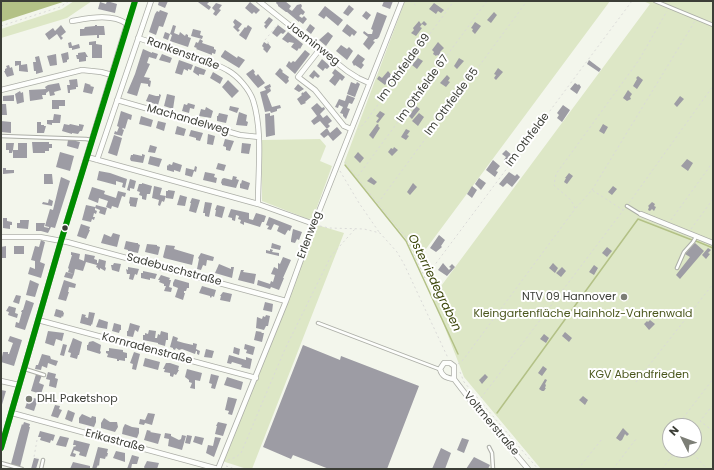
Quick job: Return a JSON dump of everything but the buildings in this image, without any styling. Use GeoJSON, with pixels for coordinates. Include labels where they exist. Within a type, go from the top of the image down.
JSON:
{"type":"FeatureCollection","features":[{"type":"Feature","properties":{"kind":"street"},"geometry":{"type":"LineString","coordinates":[[97,160],[151,1]]}},
{"type":"Feature","properties":{"kind":"street","name":"Jasminweg"},"geometry":{"type":"LineString","coordinates":[[259,1],[358,78],[369,83]]}},
{"type":"Feature","properties":{"kind":"street","name":"Erlenweg"},"geometry":{"type":"LineString","coordinates":[[218,469],[256,378],[314,224],[402,1]]}},
{"type":"Feature","properties":{"kind":"street"},"geometry":{"type":"LineString","coordinates":[[1,448],[61,241],[93,140],[127,24],[102,17],[72,21]]}},
{"type":"Feature","properties":{"kind":"street","name":"Rankenstraße"},"geometry":{"type":"LineString","coordinates":[[138,38],[228,70],[245,86],[252,98],[259,137],[258,204]]}},
{"type":"Feature","properties":{"kind":"street"},"geometry":{"type":"LineString","coordinates":[[320,49],[298,77],[315,90],[344,126],[351,129]]}},
{"type":"Feature","properties":{"kind":"street"},"geometry":{"type":"LineString","coordinates":[[1,90],[82,70],[112,75]]}},
{"type":"Feature","properties":{"kind":"street","name":"Machandelweg"},"geometry":{"type":"LineString","coordinates":[[118,100],[240,135],[259,137]]}},
{"type":"Feature","properties":{"kind":"street"},"geometry":{"type":"LineString","coordinates":[[87,157],[258,204],[314,224]]}},
{"type":"Feature","properties":{"kind":"street"},"geometry":{"type":"LineString","coordinates":[[641,214],[713,243]]}},
{"type":"Feature","properties":{"kind":"street","name":"Sadebuschstraße"},"geometry":{"type":"LineString","coordinates":[[1,237],[40,237],[61,241],[286,301]]}},
{"type":"Feature","properties":{"kind":"street","name":"Kornradenstraße"},"geometry":{"type":"LineString","coordinates":[[38,320],[256,378]]}},
{"type":"Feature","properties":{"kind":"street"},"geometry":{"type":"LineString","coordinates":[[440,369],[444,363],[454,363],[454,379]]}},
{"type":"Feature","properties":{"kind":"street","name":"Voltmerstraße"},"geometry":{"type":"LineString","coordinates":[[440,369],[441,374],[447,378],[454,379],[525,468]]}},
{"type":"Feature","properties":{"kind":"street"},"geometry":{"type":"LineString","coordinates":[[1,381],[19,385]]}},
{"type":"Feature","properties":{"kind":"street","name":"Erikastraße"},"geometry":{"type":"LineString","coordinates":[[12,413],[218,469]]}},
{"type":"Feature","properties":{"kind":"lane"},"geometry":{"type":"LineString","coordinates":[[127,24],[135,1]]}},
{"type":"Feature","properties":{"kind":"lane"},"geometry":{"type":"LineString","coordinates":[[655,1],[713,25]]}},
{"type":"Feature","properties":{"kind":"lane"},"geometry":{"type":"LineString","coordinates":[[1,136],[86,138],[93,140]]}},
{"type":"Feature","properties":{"kind":"lane"},"geometry":{"type":"LineString","coordinates":[[627,206],[641,214]]}},
{"type":"Feature","properties":{"kind":"lane"},"geometry":{"type":"LineString","coordinates":[[677,268],[684,252],[696,236]]}},
{"type":"Feature","properties":{"kind":"lane"},"geometry":{"type":"LineString","coordinates":[[318,324],[440,369]]}},
{"type":"Feature","properties":{"kind":"lane"},"geometry":{"type":"LineString","coordinates":[[24,368],[44,375]]}},
{"type":"Feature","properties":{"kind":"lane"},"geometry":{"type":"LineString","coordinates":[[488,447],[492,453],[493,469]]}},
{"type":"Feature","properties":{"kind":"lane"},"geometry":{"type":"LineString","coordinates":[[41,469],[43,460]]}},
{"type":"Feature","properties":{"kind":"lane"},"geometry":{"type":"LineString","coordinates":[[1,463],[22,469]]}},
{"type":"Feature","properties":{"kind":"path"},"geometry":{"type":"LineString","coordinates":[[1,26],[60,7],[69,1]]}},
{"type":"Feature","properties":{"kind":"path"},"geometry":{"type":"LineString","coordinates":[[410,1],[418,7]]}},
{"type":"Feature","properties":{"kind":"path","name":"Im Othfelde 69"},"geometry":{"type":"LineString","coordinates":[[351,129],[356,130],[362,126],[454,1]]}},
{"type":"Feature","properties":{"kind":"path","name":"Im Othfelde 67"},"geometry":{"type":"LineString","coordinates":[[358,177],[487,1]]}},
{"type":"Feature","properties":{"kind":"path","name":"Im Othfelde 65"},"geometry":{"type":"LineString","coordinates":[[377,203],[527,1]]}},
{"type":"Feature","properties":{"kind":"path","name":"Im Othfelde"},"geometry":{"type":"LineString","coordinates":[[377,203],[405,236],[425,278],[632,1]]}},
{"type":"Feature","properties":{"kind":"path"},"geometry":{"type":"LineString","coordinates":[[576,209],[570,197],[558,189],[554,184],[556,174],[638,60],[669,7]]}},
{"type":"Feature","properties":{"kind":"path"},"geometry":{"type":"LineString","coordinates":[[454,363],[463,360],[576,209],[592,190],[696,18]]}},
{"type":"Feature","properties":{"kind":"path"},"geometry":{"type":"LineString","coordinates":[[269,43],[265,40],[282,19]]}},
{"type":"Feature","properties":{"kind":"path"},"geometry":{"type":"LineString","coordinates":[[474,405],[480,400],[627,206],[713,86]]}},
{"type":"Feature","properties":{"kind":"path"},"geometry":{"type":"LineString","coordinates":[[341,157],[377,203]]}},
{"type":"Feature","properties":{"kind":"path"},"geometry":{"type":"LineString","coordinates":[[667,225],[713,162]]}},
{"type":"Feature","properties":{"kind":"path"},"geometry":{"type":"LineString","coordinates":[[336,169],[340,170],[359,203],[380,233],[397,252],[448,357],[454,363]]}},
{"type":"Feature","properties":{"kind":"path"},"geometry":{"type":"LineString","coordinates":[[592,190],[623,210]]}},
{"type":"Feature","properties":{"kind":"path"},"geometry":{"type":"LineString","coordinates":[[688,233],[713,199]]}},
{"type":"Feature","properties":{"kind":"path"},"geometry":{"type":"LineString","coordinates":[[314,224],[329,228],[364,229],[380,233]]}},
{"type":"Feature","properties":{"kind":"path"},"geometry":{"type":"LineString","coordinates":[[222,461],[236,457],[241,453],[285,349],[331,256],[355,229]]}},
{"type":"Feature","properties":{"kind":"path"},"geometry":{"type":"LineString","coordinates":[[636,382],[713,284]]}},
{"type":"Feature","properties":{"kind":"path"},"geometry":{"type":"LineString","coordinates":[[448,357],[454,363]]}},
{"type":"Feature","properties":{"kind":"path"},"geometry":{"type":"LineString","coordinates":[[459,371],[464,382],[538,469]]}},
{"type":"Feature","properties":{"kind":"path"},"geometry":{"type":"LineString","coordinates":[[683,418],[713,379]]}},
{"type":"Feature","properties":{"kind":"path"},"geometry":{"type":"LineString","coordinates":[[713,404],[700,421],[713,431]]}},
{"type":"Feature","properties":{"kind":"path"},"geometry":{"type":"LineString","coordinates":[[578,469],[602,439]]}},
{"type":"Feature","properties":{"kind":"path"},"geometry":{"type":"LineString","coordinates":[[614,469],[636,439]]}},
{"type":"Feature","properties":{"kind":"path"},"geometry":{"type":"LineString","coordinates":[[37,440],[34,457],[43,460]]}},
{"type":"Feature","properties":{"kind":"path"},"geometry":{"type":"LineString","coordinates":[[662,469],[671,458]]}},
{"type":"Feature","properties":{"kind":"path"},"geometry":{"type":"LineString","coordinates":[[697,458],[707,469]]}},
{"type":"Feature","properties":{"kind":"path"},"geometry":{"type":"LineString","coordinates":[[218,469],[225,466],[235,469]]}},
{"type":"Feature","properties":{"kind":"path"},"geometry":{"type":"LineString","coordinates":[[533,469],[536,466]]}},
{"type":"Feature","properties":{"kind":"green space"},"geometry":{"type":"Polygon","coordinates":[[[74,1],[92,1],[67,18],[1,38],[1,29],[62,9],[74,1]]]}},
{"type":"Feature","properties":{"kind":"green space"},"geometry":{"type":"Polygon","coordinates":[[[405,1],[610,1],[417,261],[409,243],[344,163],[405,1]]]}},
{"type":"Feature","properties":{"kind":"green space","name":"Kleingartenfläche Hainholz-Vahrenwald"},"geometry":{"type":"Polygon","coordinates":[[[643,1],[713,1],[713,469],[541,469],[464,377],[433,297],[650,4],[643,1]]]}},
{"type":"Feature","properties":{"kind":"green space"},"geometry":{"type":"Polygon","coordinates":[[[320,139],[326,146],[320,161],[332,166],[313,218],[308,219],[262,201],[262,140],[320,139]]]}},
{"type":"Feature","properties":{"kind":"green space"},"geometry":{"type":"Polygon","coordinates":[[[314,224],[344,233],[252,469],[247,469],[222,461],[314,224]]]}},
{"type":"Feature","properties":{"kind":"shaded area"},"geometry":{"type":"Polygon","coordinates":[[[1,1],[66,1],[1,22],[1,1]]]}},
{"type":"Feature","properties":{"kind":"waterway","name":"Osterriedegraben"},"geometry":{"type":"LineString","coordinates":[[345,165],[406,241],[458,354]]}},
{"type":"Feature","properties":{"kind":"waterway"},"geometry":{"type":"LineString","coordinates":[[497,413],[638,219],[692,240]]}},
{"type":"Feature","properties":{"kind":"waterway"},"geometry":{"type":"LineString","coordinates":[[696,241],[713,248]]}},
{"type":"Feature","properties":{"kind":"transit line"},"geometry":{"type":"LineString","coordinates":[[1,448],[61,241],[135,1]]}},
{"type":"Feature","properties":{"kind":"place","name":"NTV 09 Hannover"},"geometry":{"type":"Point","coordinates":[624,297]}},
{"type":"Feature","properties":{"kind":"place","name":"DHL Paketshop"},"geometry":{"type":"Point","coordinates":[29,399]}},
{"type":"Feature","properties":{"kind":"park label","name":"KGV Abendfrieden"},"geometry":{"type":"Point","coordinates":[639,375]}}]}
